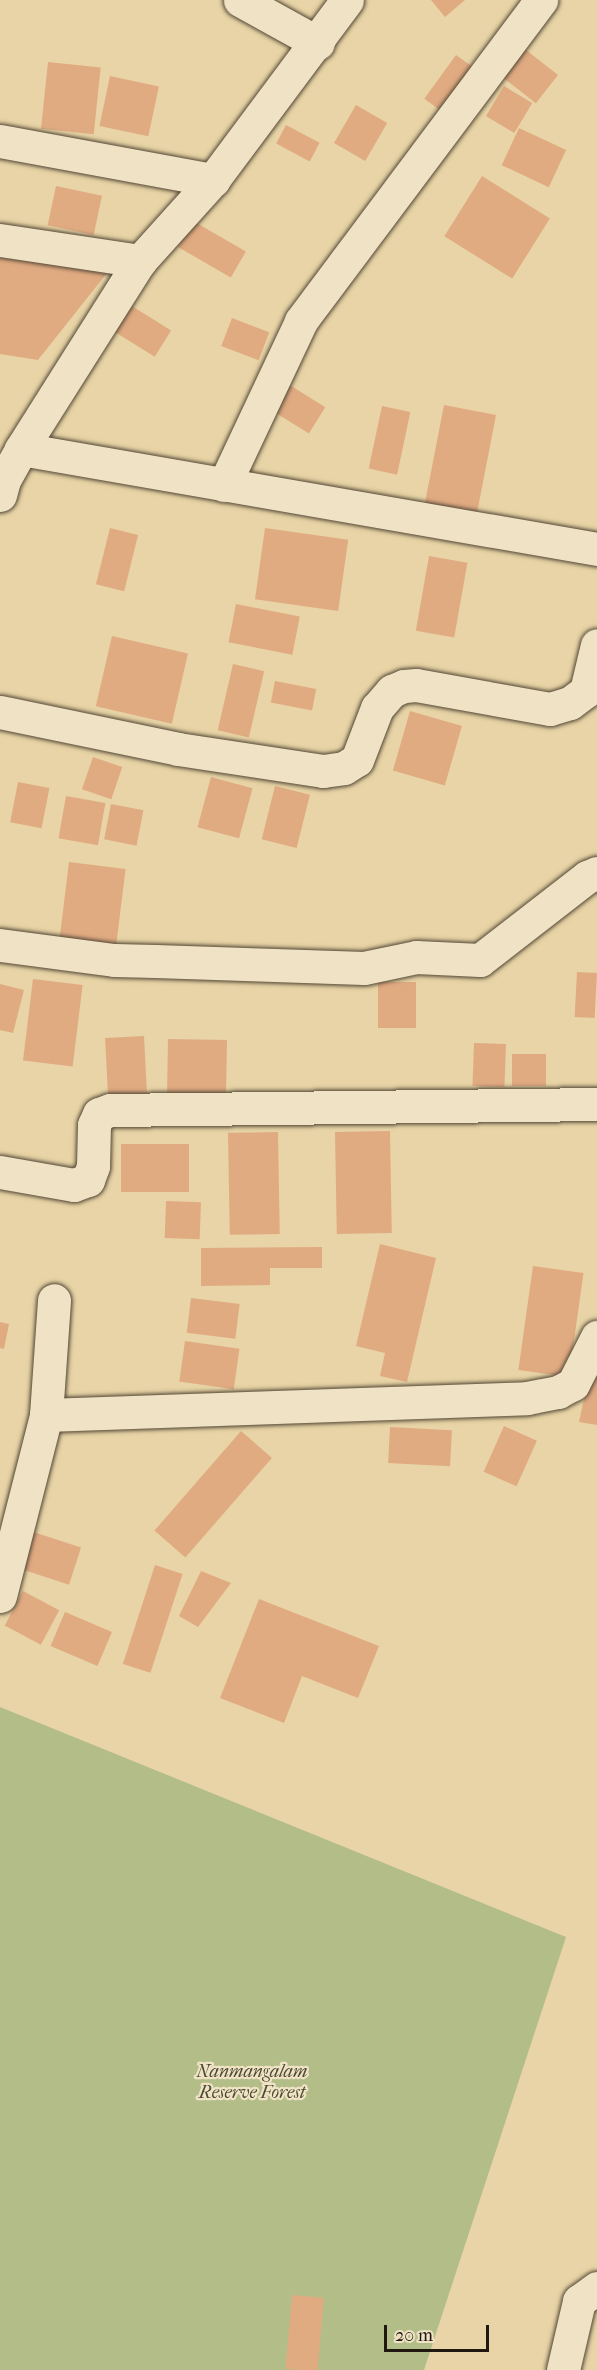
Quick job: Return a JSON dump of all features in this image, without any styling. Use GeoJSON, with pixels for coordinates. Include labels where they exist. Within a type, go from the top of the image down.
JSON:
{"type":"FeatureCollection","features":[{"type":"Feature","properties":{"kind":"street"},"geometry":{"type":"LineString","coordinates":[[240,0],[318,43]]}},
{"type":"Feature","properties":{"kind":"street"},"geometry":{"type":"LineString","coordinates":[[1,485],[21,449],[140,261],[213,180],[318,43],[347,0]]}},
{"type":"Feature","properties":{"kind":"street"},"geometry":{"type":"LineString","coordinates":[[224,485],[301,321],[541,0]]}},
{"type":"Feature","properties":{"kind":"street"},"geometry":{"type":"LineString","coordinates":[[0,141],[213,180]]}},
{"type":"Feature","properties":{"kind":"street"},"geometry":{"type":"LineString","coordinates":[[0,240],[140,261]]}},
{"type":"Feature","properties":{"kind":"street"},"geometry":{"type":"LineString","coordinates":[[21,449],[597,549]]}},
{"type":"Feature","properties":{"kind":"street"},"geometry":{"type":"LineString","coordinates":[[0,712],[178,749],[323,771],[344,768],[357,760],[377,708],[392,691],[404,686],[416,685],[550,709],[570,703],[586,691],[597,645]]}},
{"type":"Feature","properties":{"kind":"street"},"geometry":{"type":"LineString","coordinates":[[0,945],[114,960],[364,968],[416,957],[480,960],[587,877],[597,873]]}},
{"type":"Feature","properties":{"kind":"street"},"geometry":{"type":"LineString","coordinates":[[0,1172],[74,1185],[88,1180],[93,1166],[94,1125],[99,1114],[110,1110],[597,1104]]}},
{"type":"Feature","properties":{"kind":"street"},"geometry":{"type":"LineString","coordinates":[[0,1596],[12,1499],[46,1414],[54,1299]]}},
{"type":"Feature","properties":{"kind":"street"},"geometry":{"type":"LineString","coordinates":[[46,1414],[527,1398],[558,1392],[573,1384],[597,1337]]}},
{"type":"Feature","properties":{"kind":"street"},"geometry":{"type":"LineString","coordinates":[[563,2370],[579,2301],[597,2288]]}},
{"type":"Feature","properties":{"kind":"green space","name":"Nanmangalam Reserve Forest"},"geometry":{"type":"Polygon","coordinates":[[[0,1707],[566,1937],[424,2370],[0,2370],[0,1707]]]}},
{"type":"Feature","properties":{"kind":"building"},"geometry":{"type":"Polygon","coordinates":[[[431,0],[465,0],[445,17],[431,0]]]}},
{"type":"Feature","properties":{"kind":"building"},"geometry":{"type":"Polygon","coordinates":[[[521,46],[558,75],[536,103],[499,74],[521,46]]]}},
{"type":"Feature","properties":{"kind":"building"},"geometry":{"type":"Polygon","coordinates":[[[456,55],[477,70],[445,114],[424,99],[456,55]]]}},
{"type":"Feature","properties":{"kind":"building"},"geometry":{"type":"Polygon","coordinates":[[[48,62],[101,68],[94,134],[41,129],[48,62]]]}},
{"type":"Feature","properties":{"kind":"building"},"geometry":{"type":"Polygon","coordinates":[[[110,76],[159,86],[148,136],[99,126],[110,76]]]}},
{"type":"Feature","properties":{"kind":"building"},"geometry":{"type":"Polygon","coordinates":[[[504,86],[532,103],[514,133],[486,116],[504,86]]]}},
{"type":"Feature","properties":{"kind":"building"},"geometry":{"type":"Polygon","coordinates":[[[356,105],[387,123],[365,161],[334,143],[356,105]]]}},
{"type":"Feature","properties":{"kind":"building"},"geometry":{"type":"Polygon","coordinates":[[[286,125],[320,143],[310,161],[276,144],[286,125]]]}},
{"type":"Feature","properties":{"kind":"building"},"geometry":{"type":"Polygon","coordinates":[[[519,128],[566,150],[549,187],[502,165],[519,128]]]}},
{"type":"Feature","properties":{"kind":"building"},"geometry":{"type":"Polygon","coordinates":[[[482,176],[550,218],[512,279],[444,236],[482,176]]]}},
{"type":"Feature","properties":{"kind":"building"},"geometry":{"type":"Polygon","coordinates":[[[56,186],[102,196],[94,235],[48,225],[56,186]]]}},
{"type":"Feature","properties":{"kind":"building"},"geometry":{"type":"Polygon","coordinates":[[[193,221],[246,252],[231,277],[178,247],[193,221]]]}},
{"type":"Feature","properties":{"kind":"building"},"geometry":{"type":"Polygon","coordinates":[[[0,257],[107,273],[38,360],[0,354],[0,257]]]}},
{"type":"Feature","properties":{"kind":"building"},"geometry":{"type":"Polygon","coordinates":[[[127,303],[171,331],[155,357],[111,329],[127,303]]]}},
{"type":"Feature","properties":{"kind":"building"},"geometry":{"type":"Polygon","coordinates":[[[232,318],[269,332],[259,360],[221,346],[232,318]]]}},
{"type":"Feature","properties":{"kind":"building"},"geometry":{"type":"Polygon","coordinates":[[[288,384],[325,407],[309,434],[272,410],[288,384]]]}},
{"type":"Feature","properties":{"kind":"building"},"geometry":{"type":"Polygon","coordinates":[[[444,405],[496,415],[476,519],[424,509],[444,405]]]}},
{"type":"Feature","properties":{"kind":"building"},"geometry":{"type":"Polygon","coordinates":[[[382,406],[410,412],[397,475],[369,469],[382,406]]]}},
{"type":"Feature","properties":{"kind":"building"},"geometry":{"type":"Polygon","coordinates":[[[110,528],[138,535],[124,591],[96,584],[110,528]]]}},
{"type":"Feature","properties":{"kind":"building"},"geometry":{"type":"Polygon","coordinates":[[[265,528],[348,540],[338,611],[255,599],[265,528]]]}},
{"type":"Feature","properties":{"kind":"building"},"geometry":{"type":"Polygon","coordinates":[[[429,556],[467,563],[454,638],[416,631],[429,556]]]}},
{"type":"Feature","properties":{"kind":"building"},"geometry":{"type":"Polygon","coordinates":[[[236,604],[300,616],[292,655],[229,642],[236,604]]]}},
{"type":"Feature","properties":{"kind":"building"},"geometry":{"type":"Polygon","coordinates":[[[112,636],[188,654],[172,724],[96,706],[112,636]]]}},
{"type":"Feature","properties":{"kind":"building"},"geometry":{"type":"Polygon","coordinates":[[[233,664],[264,671],[249,737],[218,730],[233,664]]]}},
{"type":"Feature","properties":{"kind":"building"},"geometry":{"type":"Polygon","coordinates":[[[275,681],[316,689],[312,711],[271,703],[275,681]]]}},
{"type":"Feature","properties":{"kind":"building"},"geometry":{"type":"Polygon","coordinates":[[[410,711],[462,726],[445,785],[393,771],[410,711]]]}},
{"type":"Feature","properties":{"kind":"building"},"geometry":{"type":"Polygon","coordinates":[[[93,757],[122,767],[111,799],[82,789],[93,757]]]}},
{"type":"Feature","properties":{"kind":"building"},"geometry":{"type":"Polygon","coordinates":[[[211,777],[253,788],[239,838],[198,827],[211,777]]]}},
{"type":"Feature","properties":{"kind":"building"},"geometry":{"type":"Polygon","coordinates":[[[18,782],[49,788],[42,828],[10,822],[18,782]]]}},
{"type":"Feature","properties":{"kind":"building"},"geometry":{"type":"Polygon","coordinates":[[[275,786],[310,795],[297,848],[262,839],[275,786]]]}},
{"type":"Feature","properties":{"kind":"building"},"geometry":{"type":"Polygon","coordinates":[[[66,796],[105,803],[98,845],[59,838],[66,796]]]}},
{"type":"Feature","properties":{"kind":"building"},"geometry":{"type":"Polygon","coordinates":[[[111,804],[143,810],[137,846],[104,839],[111,804]]]}},
{"type":"Feature","properties":{"kind":"building"},"geometry":{"type":"Polygon","coordinates":[[[69,862],[126,869],[116,947],[59,940],[69,862]]]}},
{"type":"Feature","properties":{"kind":"building"},"geometry":{"type":"Polygon","coordinates":[[[577,972],[597,973],[595,1018],[575,1017],[577,972]]]}},
{"type":"Feature","properties":{"kind":"building"},"geometry":{"type":"Polygon","coordinates":[[[33,979],[83,985],[73,1066],[23,1060],[33,979]]]}},
{"type":"Feature","properties":{"kind":"building"},"geometry":{"type":"Polygon","coordinates":[[[378,982],[416,982],[416,1028],[378,1028],[378,982]]]}},
{"type":"Feature","properties":{"kind":"building"},"geometry":{"type":"Polygon","coordinates":[[[0,984],[24,990],[13,1033],[0,1030],[0,984]]]}},
{"type":"Feature","properties":{"kind":"building"},"geometry":{"type":"Polygon","coordinates":[[[144,1036],[147,1097],[108,1099],[105,1038],[144,1036]]]}},
{"type":"Feature","properties":{"kind":"building"},"geometry":{"type":"Polygon","coordinates":[[[168,1039],[227,1040],[226,1098],[167,1097],[168,1039]]]}},
{"type":"Feature","properties":{"kind":"building"},"geometry":{"type":"Polygon","coordinates":[[[474,1043],[506,1044],[504,1087],[472,1086],[474,1043]]]}},
{"type":"Feature","properties":{"kind":"building"},"geometry":{"type":"Polygon","coordinates":[[[512,1054],[546,1054],[546,1086],[512,1086],[512,1054]]]}},
{"type":"Feature","properties":{"kind":"building"},"geometry":{"type":"Polygon","coordinates":[[[390,1131],[392,1233],[337,1234],[335,1132],[390,1131]]]}},
{"type":"Feature","properties":{"kind":"building"},"geometry":{"type":"Polygon","coordinates":[[[278,1132],[280,1234],[230,1235],[228,1133],[278,1132]]]}},
{"type":"Feature","properties":{"kind":"building"},"geometry":{"type":"Polygon","coordinates":[[[121,1144],[189,1144],[189,1192],[121,1192],[121,1144]]]}},
{"type":"Feature","properties":{"kind":"building"},"geometry":{"type":"Polygon","coordinates":[[[166,1201],[201,1202],[200,1239],[165,1238],[166,1201]]]}},
{"type":"Feature","properties":{"kind":"building"},"geometry":{"type":"Polygon","coordinates":[[[380,1244],[436,1258],[407,1382],[380,1376],[385,1353],[356,1346],[380,1244]]]}},
{"type":"Feature","properties":{"kind":"building"},"geometry":{"type":"Polygon","coordinates":[[[322,1247],[322,1268],[270,1268],[270,1285],[201,1286],[201,1248],[322,1247]]]}},
{"type":"Feature","properties":{"kind":"building"},"geometry":{"type":"Polygon","coordinates":[[[533,1266],[584,1273],[569,1377],[518,1370],[533,1266]]]}},
{"type":"Feature","properties":{"kind":"building"},"geometry":{"type":"Polygon","coordinates":[[[191,1298],[240,1304],[235,1339],[187,1333],[191,1298]]]}},
{"type":"Feature","properties":{"kind":"building"},"geometry":{"type":"Polygon","coordinates":[[[0,1322],[9,1324],[4,1349],[0,1348],[0,1322]]]}},
{"type":"Feature","properties":{"kind":"building"},"geometry":{"type":"Polygon","coordinates":[[[185,1341],[239,1349],[234,1389],[179,1382],[185,1341]]]}},
{"type":"Feature","properties":{"kind":"building"},"geometry":{"type":"Polygon","coordinates":[[[592,1362],[597,1363],[597,1425],[579,1422],[592,1362]]]}},
{"type":"Feature","properties":{"kind":"building"},"geometry":{"type":"Polygon","coordinates":[[[504,1426],[537,1441],[517,1486],[484,1472],[504,1426]]]}},
{"type":"Feature","properties":{"kind":"building"},"geometry":{"type":"Polygon","coordinates":[[[390,1427],[452,1430],[450,1466],[388,1463],[390,1427]]]}},
{"type":"Feature","properties":{"kind":"building"},"geometry":{"type":"Polygon","coordinates":[[[241,1431],[272,1458],[185,1558],[154,1531],[241,1431]]]}},
{"type":"Feature","properties":{"kind":"building"},"geometry":{"type":"Polygon","coordinates":[[[24,1529],[81,1548],[69,1585],[12,1566],[24,1529]]]}},
{"type":"Feature","properties":{"kind":"building"},"geometry":{"type":"Polygon","coordinates":[[[155,1565],[183,1574],[150,1673],[123,1664],[155,1565]]]}},
{"type":"Feature","properties":{"kind":"building"},"geometry":{"type":"Polygon","coordinates":[[[201,1571],[231,1583],[198,1627],[179,1616],[201,1571]]]}},
{"type":"Feature","properties":{"kind":"building"},"geometry":{"type":"Polygon","coordinates":[[[23,1591],[59,1610],[41,1645],[5,1625],[23,1591]]]}},
{"type":"Feature","properties":{"kind":"building"},"geometry":{"type":"Polygon","coordinates":[[[259,1599],[379,1646],[358,1698],[302,1676],[284,1723],[220,1698],[259,1599]]]}},
{"type":"Feature","properties":{"kind":"building"},"geometry":{"type":"Polygon","coordinates":[[[65,1612],[112,1632],[97,1666],[51,1646],[65,1612]]]}},
{"type":"Feature","properties":{"kind":"building"},"geometry":{"type":"Polygon","coordinates":[[[292,2295],[324,2298],[318,2370],[286,2369],[292,2295]]]}}]}
